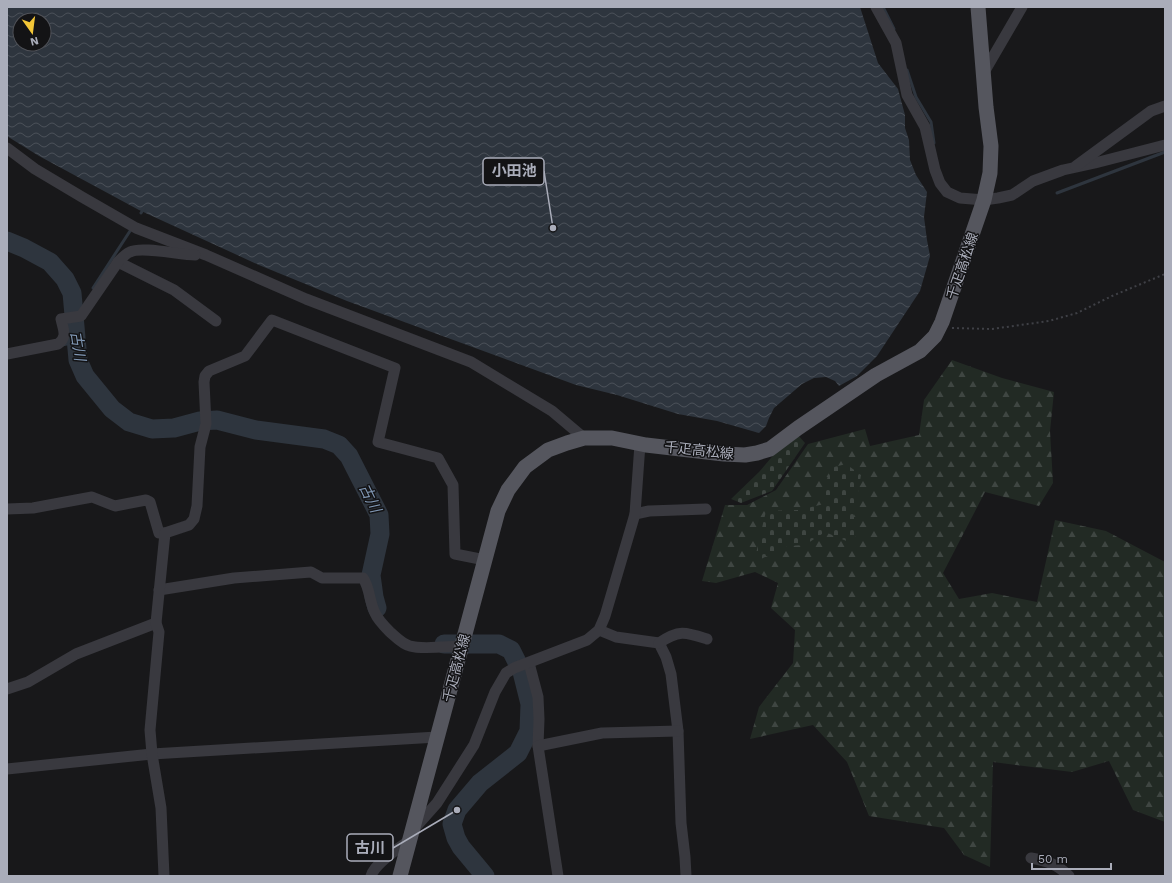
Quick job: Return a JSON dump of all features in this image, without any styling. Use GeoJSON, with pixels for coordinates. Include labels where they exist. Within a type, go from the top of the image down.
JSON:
{"type":"FeatureCollection","features":[{"type":"Feature","properties":{"kind":"main road","name":"千疋高松線"},"geometry":{"type":"LineString","coordinates":[[400,876],[498,511],[508,490],[525,467],[548,450],[567,442],[584,438],[612,438],[640,444],[724,454],[745,455],[770,449],[876,375],[920,351],[935,336],[942,322],[984,200],[990,173],[991,146],[983,74],[978,7]]}},
{"type":"Feature","properties":{"kind":"street"},"geometry":{"type":"LineString","coordinates":[[876,7],[896,43],[907,95],[926,127],[935,170],[940,183],[947,192],[960,198],[984,200],[1012,195],[1034,181],[1063,170],[1165,145]]}},
{"type":"Feature","properties":{"kind":"street"},"geometry":{"type":"LineString","coordinates":[[983,74],[1022,7]]}},
{"type":"Feature","properties":{"kind":"street"},"geometry":{"type":"LineString","coordinates":[[1074,168],[1151,111],[1165,106]]}},
{"type":"Feature","properties":{"kind":"street"},"geometry":{"type":"LineString","coordinates":[[7,148],[35,169],[136,228],[206,255],[306,299],[471,362],[552,411],[584,438]]}},
{"type":"Feature","properties":{"kind":"street"},"geometry":{"type":"LineString","coordinates":[[7,354],[58,344],[62,341],[65,335],[61,319],[81,316],[118,262],[130,251],[140,249],[190,255],[206,255]]}},
{"type":"Feature","properties":{"kind":"street"},"geometry":{"type":"LineString","coordinates":[[118,262],[174,290],[216,321]]}},
{"type":"Feature","properties":{"kind":"street"},"geometry":{"type":"LineString","coordinates":[[7,509],[33,508],[92,497],[115,506],[146,500],[150,502],[159,533],[165,533],[189,525],[194,519],[197,506],[200,447],[206,424],[205,376],[209,371],[245,356],[272,320],[395,368],[378,442],[438,458],[453,485],[455,554],[485,560]]}},
{"type":"Feature","properties":{"kind":"street"},"geometry":{"type":"LineString","coordinates":[[372,876],[372,872],[383,860],[411,836],[437,803],[474,745],[495,692],[506,673],[522,665],[587,640],[599,630],[605,616],[635,514],[640,444]]}},
{"type":"Feature","properties":{"kind":"street"},"geometry":{"type":"LineString","coordinates":[[635,514],[706,509]]}},
{"type":"Feature","properties":{"kind":"street"},"geometry":{"type":"LineString","coordinates":[[164,876],[161,808],[152,754],[150,730],[159,632],[156,623],[165,533]]}},
{"type":"Feature","properties":{"kind":"street"},"geometry":{"type":"LineString","coordinates":[[159,590],[234,578],[311,572],[322,578],[362,578],[367,584],[375,613],[385,627],[408,646],[418,648],[463,641]]}},
{"type":"Feature","properties":{"kind":"street"},"geometry":{"type":"LineString","coordinates":[[7,689],[28,682],[76,654],[156,623]]}},
{"type":"Feature","properties":{"kind":"street"},"geometry":{"type":"LineString","coordinates":[[599,630],[616,637],[659,643],[669,636],[681,633],[688,633],[707,640]]}},
{"type":"Feature","properties":{"kind":"street"},"geometry":{"type":"LineString","coordinates":[[659,643],[666,657],[671,674],[678,731],[681,823],[686,857],[686,876]]}},
{"type":"Feature","properties":{"kind":"street"},"geometry":{"type":"LineString","coordinates":[[522,665],[538,697],[538,746],[558,876]]}},
{"type":"Feature","properties":{"kind":"street"},"geometry":{"type":"LineString","coordinates":[[538,746],[602,733],[678,731]]}},
{"type":"Feature","properties":{"kind":"street"},"geometry":{"type":"LineString","coordinates":[[7,769],[152,754],[437,737]]}},
{"type":"Feature","properties":{"kind":"street"},"geometry":{"type":"LineString","coordinates":[[1031,858],[1049,862],[1062,869],[1069,876]]}},
{"type":"Feature","properties":{"kind":"path"},"geometry":{"type":"LineString","coordinates":[[938,330],[958,328],[992,329],[1049,321],[1077,313],[1112,296],[1165,274]]}},
{"type":"Feature","properties":{"kind":"green space"},"geometry":{"type":"Polygon","coordinates":[[[952,360],[1002,378],[1054,392],[1050,431],[1053,483],[1039,506],[985,492],[943,573],[959,599],[992,593],[1037,602],[1055,520],[1106,531],[1165,562],[1165,822],[1133,810],[1109,761],[1072,772],[993,762],[990,867],[964,855],[944,828],[869,816],[847,762],[813,725],[750,739],[759,707],[793,663],[795,630],[771,608],[778,583],[755,572],[716,583],[702,581],[725,505],[747,505],[776,490],[808,444],[865,429],[870,446],[919,435],[924,400],[952,360]]]}},
{"type":"Feature","properties":{"kind":"green space"},"geometry":{"type":"Polygon","coordinates":[[[797,434],[805,443],[772,491],[741,503],[731,499],[759,472],[782,445],[797,434]]]}},
{"type":"Feature","properties":{"kind":"green space"},"geometry":{"type":"Polygon","coordinates":[[[846,464],[861,475],[854,515],[856,545],[825,532],[805,545],[787,546],[761,559],[755,558],[766,511],[799,510],[824,504],[826,483],[830,468],[846,464]]]}},
{"type":"Feature","properties":{"kind":"water"},"geometry":{"type":"Polygon","coordinates":[[[7,7],[860,7],[878,63],[898,89],[905,115],[905,128],[909,140],[910,160],[916,175],[927,192],[924,217],[930,256],[920,291],[877,356],[857,376],[839,386],[835,381],[826,377],[814,378],[802,384],[774,408],[766,426],[759,433],[717,421],[678,414],[617,395],[576,385],[347,301],[259,265],[139,210],[39,156],[7,136],[7,7]]]}},
{"type":"Feature","properties":{"kind":"waterway"},"geometry":{"type":"LineString","coordinates":[[883,7],[894,29]]}},
{"type":"Feature","properties":{"kind":"waterway"},"geometry":{"type":"LineString","coordinates":[[907,70],[916,97],[931,122],[934,143]]}},
{"type":"Feature","properties":{"kind":"waterway"},"geometry":{"type":"LineString","coordinates":[[1057,193],[1165,152]]}},
{"type":"Feature","properties":{"kind":"waterway"},"geometry":{"type":"LineString","coordinates":[[141,213],[144,208]]}},
{"type":"Feature","properties":{"kind":"waterway"},"geometry":{"type":"LineString","coordinates":[[93,288],[130,231]]}},
{"type":"Feature","properties":{"kind":"waterway","name":"古川"},"geometry":{"type":"LineString","coordinates":[[7,241],[50,262],[65,279],[72,293],[78,360],[85,376],[112,409],[129,422],[152,429],[174,428],[200,421],[217,420],[256,430],[324,439],[339,445],[349,456],[379,515],[380,534],[371,575],[377,608]]}},
{"type":"Feature","properties":{"kind":"waterway"},"geometry":{"type":"LineString","coordinates":[[62,345],[76,342]]}},
{"type":"Feature","properties":{"kind":"waterway","name":"古川"},"geometry":{"type":"LineString","coordinates":[[444,644],[499,644],[511,650],[522,672],[530,704],[529,731],[518,753],[480,783],[457,810],[452,824],[456,838],[461,847],[485,876]]}},
{"type":"Feature","properties":{"kind":"place","name":"小田池"},"geometry":{"type":"Point","coordinates":[553,228]}},
{"type":"Feature","properties":{"kind":"place","name":"古川"},"geometry":{"type":"Point","coordinates":[457,810]}}]}
